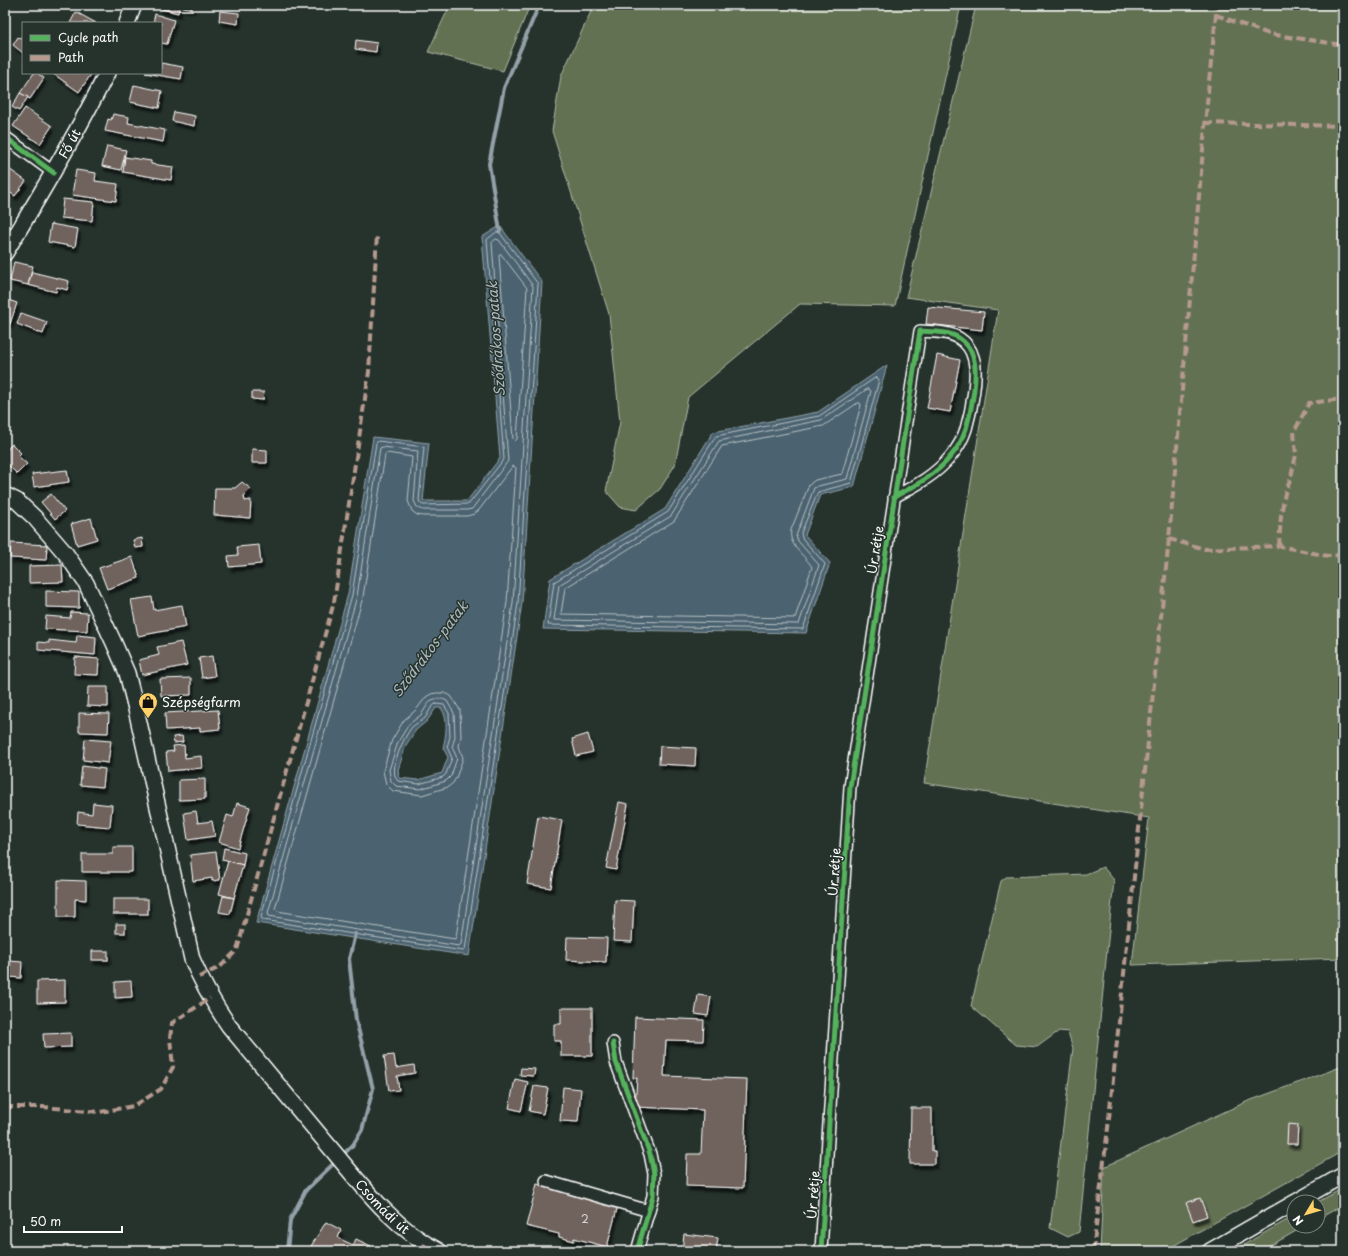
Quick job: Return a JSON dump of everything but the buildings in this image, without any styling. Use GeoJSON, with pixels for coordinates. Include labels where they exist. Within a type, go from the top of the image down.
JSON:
{"type":"FeatureCollection","features":[{"type":"Feature","properties":{"kind":"main road"},"geometry":{"type":"LineString","coordinates":[[127,22],[134,5]]}},
{"type":"Feature","properties":{"kind":"main road","name":"Fő út"},"geometry":{"type":"LineString","coordinates":[[5,253],[54,173],[83,121],[106,74]]}},
{"type":"Feature","properties":{"kind":"main road","name":"Csomádi út"},"geometry":{"type":"LineString","coordinates":[[5,495],[17,501],[35,518],[66,554],[86,583],[124,667],[136,709],[192,959],[210,998],[229,1026],[328,1146],[376,1201],[425,1244],[439,1251]]}},
{"type":"Feature","properties":{"kind":"main road"},"geometry":{"type":"LineString","coordinates":[[1309,1194],[1343,1175]]}},
{"type":"Feature","properties":{"kind":"main road"},"geometry":{"type":"LineString","coordinates":[[1210,1251],[1286,1207]]}},
{"type":"Feature","properties":{"kind":"street"},"geometry":{"type":"LineString","coordinates":[[5,137],[54,173]]}},
{"type":"Feature","properties":{"kind":"street","name":"Úr rétje"},"geometry":{"type":"LineString","coordinates":[[821,1251],[850,787],[894,497],[920,331],[944,333],[958,337],[969,348],[974,358],[976,379],[966,430],[952,456],[936,473],[916,486],[894,497]]}},
{"type":"Feature","properties":{"kind":"street"},"geometry":{"type":"LineString","coordinates":[[613,1043],[616,1062],[650,1154],[654,1174],[653,1196],[637,1251]]}},
{"type":"Feature","properties":{"kind":"street"},"geometry":{"type":"LineString","coordinates":[[546,1181],[649,1211]]}},
{"type":"Feature","properties":{"kind":"green space"},"geometry":{"type":"Polygon","coordinates":[[[450,5],[530,5],[503,71],[428,52],[450,5]]]}},
{"type":"Feature","properties":{"kind":"green space"},"geometry":{"type":"Polygon","coordinates":[[[594,5],[961,5],[895,306],[800,304],[688,397],[675,465],[660,489],[636,510],[620,507],[606,491],[620,422],[609,314],[552,131],[561,76],[594,5]]]}},
{"type":"Feature","properties":{"kind":"green space"},"geometry":{"type":"Polygon","coordinates":[[[976,5],[1343,5],[1343,958],[1132,965],[1149,818],[924,783],[998,310],[906,297],[976,5]]]}},
{"type":"Feature","properties":{"kind":"green space"},"geometry":{"type":"Polygon","coordinates":[[[1103,867],[1114,880],[1079,1232],[1068,1237],[1050,1228],[1073,1048],[1068,1032],[1059,1031],[1037,1047],[1016,1045],[971,1006],[1001,881],[1006,877],[1086,874],[1103,867]]]}},
{"type":"Feature","properties":{"kind":"green space"},"geometry":{"type":"Polygon","coordinates":[[[1343,1066],[1343,1151],[1164,1251],[1100,1251],[1104,1167],[1246,1102],[1343,1066]]]}},
{"type":"Feature","properties":{"kind":"green space"},"geometry":{"type":"Polygon","coordinates":[[[1343,1188],[1343,1205],[1326,1215],[1326,1198],[1343,1188]]]}},
{"type":"Feature","properties":{"kind":"green space"},"geometry":{"type":"Polygon","coordinates":[[[1286,1221],[1286,1234],[1291,1234],[1261,1251],[1233,1251],[1286,1221]]]}},
{"type":"Feature","properties":{"kind":"water"},"geometry":{"type":"Polygon","coordinates":[[[500,226],[542,282],[522,603],[469,956],[256,923],[348,594],[373,437],[429,443],[423,501],[467,501],[500,458],[482,237],[500,226]],[[436,708],[427,721],[416,730],[406,745],[398,770],[399,778],[418,780],[442,773],[448,757],[443,748],[446,733],[446,722],[444,712],[441,708],[436,708]]]}},
{"type":"Feature","properties":{"kind":"water"},"geometry":{"type":"Polygon","coordinates":[[[887,365],[854,487],[820,495],[805,535],[830,563],[806,633],[543,629],[550,579],[665,509],[713,432],[818,412],[887,365]]]}},
{"type":"Feature","properties":{"kind":"waterway","name":"Sződrákos-patak"},"geometry":{"type":"LineString","coordinates":[[500,231],[489,164],[504,88],[539,5]]}},
{"type":"Feature","properties":{"kind":"waterway","name":"Sződrákos-patak"},"geometry":{"type":"LineString","coordinates":[[287,1251],[290,1220],[306,1190],[353,1145],[362,1130],[373,1089],[356,1020],[349,959],[355,934]]}},
{"type":"Feature","properties":{"kind":"marked path"},"geometry":{"type":"LineString","coordinates":[[1093,1251],[1108,1128],[1169,539],[1217,5]]}},
{"type":"Feature","properties":{"kind":"marked path"},"geometry":{"type":"LineString","coordinates":[[1216,15],[1269,34],[1343,45]]}},
{"type":"Feature","properties":{"kind":"marked path"},"geometry":{"type":"LineString","coordinates":[[1205,123],[1343,126]]}},
{"type":"Feature","properties":{"kind":"marked path"},"geometry":{"type":"LineString","coordinates":[[199,977],[220,967],[237,950],[334,602],[369,372],[377,235]]}},
{"type":"Feature","properties":{"kind":"marked path"},"geometry":{"type":"LineString","coordinates":[[1279,546],[1281,515],[1285,493],[1290,481],[1296,455],[1294,432],[1309,403],[1343,399]]}},
{"type":"Feature","properties":{"kind":"marked path"},"geometry":{"type":"LineString","coordinates":[[1169,539],[1205,549],[1279,546],[1328,556],[1343,555]]}},
{"type":"Feature","properties":{"kind":"marked path"},"geometry":{"type":"LineString","coordinates":[[5,1107],[43,1107],[100,1112],[134,1106],[161,1089],[173,1067],[170,1038],[172,1023],[210,998]]}},
{"type":"Feature","properties":{"kind":"marked path"},"geometry":{"type":"LineString","coordinates":[[422,1251],[425,1244]]}},
{"type":"Feature","properties":{"kind":"cycle path"},"geometry":{"type":"LineString","coordinates":[[5,137],[54,173]]}},
{"type":"Feature","properties":{"kind":"cycle path"},"geometry":{"type":"LineString","coordinates":[[821,1251],[850,787],[920,331],[950,334],[968,346],[975,364],[974,393],[965,432],[953,453],[939,469],[910,489],[902,493],[894,497]]}},
{"type":"Feature","properties":{"kind":"cycle path"},"geometry":{"type":"LineString","coordinates":[[613,1043],[616,1062],[650,1154],[654,1174],[653,1196],[637,1251]]}},
{"type":"Feature","properties":{"kind":"place","name":"Szépségfarm"},"geometry":{"type":"Point","coordinates":[148,719]}}]}
